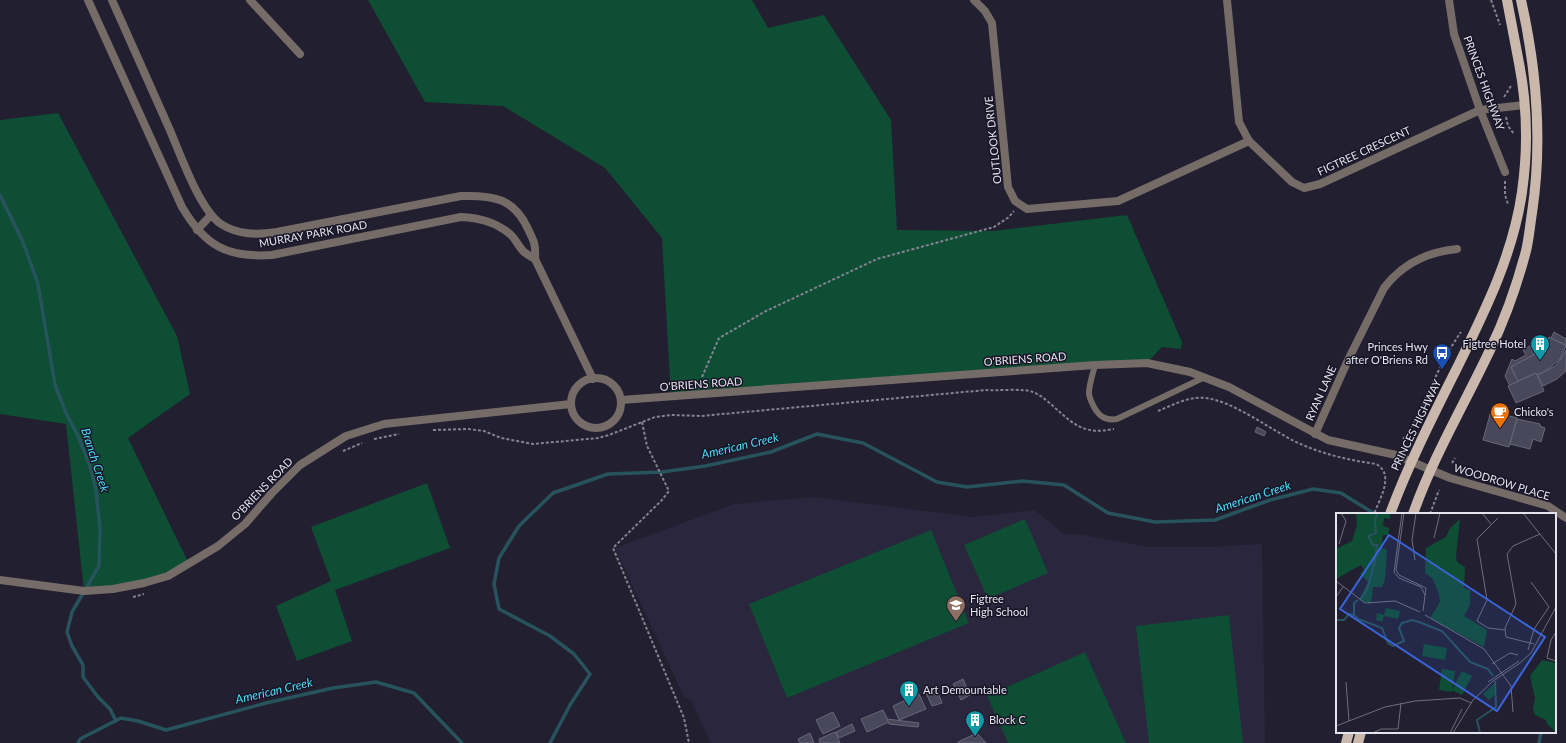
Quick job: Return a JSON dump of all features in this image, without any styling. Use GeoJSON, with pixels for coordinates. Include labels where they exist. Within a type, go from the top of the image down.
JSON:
{"type":"FeatureCollection","features":[{"type":"Feature","properties":{"kind":"main road","name":"PRINCES HIGHWAY"},"geometry":{"type":"LineString","coordinates":[[1390,513],[1411,461],[1496,287],[1516,226],[1522,192],[1525,154],[1524,105],[1519,64],[1507,0]]}},
{"type":"Feature","properties":{"kind":"main road"},"geometry":{"type":"LineString","coordinates":[[1413,513],[1431,470],[1490,350],[1511,300],[1527,250],[1537,182],[1538,109],[1529,39],[1521,0]]}},
{"type":"Feature","properties":{"kind":"main road"},"geometry":{"type":"LineString","coordinates":[[1346,743],[1349,733]]}},
{"type":"Feature","properties":{"kind":"main road"},"geometry":{"type":"LineString","coordinates":[[1358,743],[1361,733]]}},
{"type":"Feature","properties":{"kind":"street","name":"MURRAY PARK ROAD"},"geometry":{"type":"LineString","coordinates":[[88,0],[182,207],[197,230],[205,238],[222,249],[235,254],[260,256],[272,255],[461,217],[476,218],[488,221],[500,227],[512,236],[524,252],[535,259]]}},
{"type":"Feature","properties":{"kind":"street","name":"MURRAY PARK ROAD"},"geometry":{"type":"LineString","coordinates":[[112,0],[193,182],[211,215],[221,224],[245,234],[259,235],[440,199],[462,196],[485,196],[504,201],[512,206],[525,223],[536,245],[535,259],[593,379]]}},
{"type":"Feature","properties":{"kind":"street"},"geometry":{"type":"LineString","coordinates":[[250,0],[300,54]]}},
{"type":"Feature","properties":{"kind":"street","name":"OUTLOOK DRIVE"},"geometry":{"type":"LineString","coordinates":[[974,0],[985,11],[992,23],[1008,187],[1015,201],[1020,204]]}},
{"type":"Feature","properties":{"kind":"street","name":"FIGTREE CRESCENT"},"geometry":{"type":"LineString","coordinates":[[1227,0],[1239,122],[1249,141],[1292,182],[1304,188],[1320,184],[1480,110],[1524,105]]}},
{"type":"Feature","properties":{"kind":"street","name":"PRINCES HIGHWAY"},"geometry":{"type":"LineString","coordinates":[[1449,0],[1454,34],[1480,110],[1504,172]]}},
{"type":"Feature","properties":{"kind":"street"},"geometry":{"type":"LineString","coordinates":[[1020,204],[1027,209],[1118,201],[1249,141]]}},
{"type":"Feature","properties":{"kind":"street"},"geometry":{"type":"LineString","coordinates":[[197,230],[211,215]]}},
{"type":"Feature","properties":{"kind":"street","name":"RYAN LANE"},"geometry":{"type":"LineString","coordinates":[[1315,434],[1348,360],[1384,288],[1392,278],[1408,264],[1442,251],[1457,249]]}},
{"type":"Feature","properties":{"kind":"street","name":"O'BRIENS ROAD"},"geometry":{"type":"LineString","coordinates":[[620,400],[1095,365],[1147,363],[1174,368],[1205,377],[1229,387],[1315,434],[1342,444],[1390,453],[1411,461]]}},
{"type":"Feature","properties":{"kind":"street"},"geometry":{"type":"LineString","coordinates":[[593,379],[600,379],[612,384],[619,394],[620,400],[619,412],[615,419],[608,425],[600,428],[592,428],[580,422],[573,412],[571,404],[575,390],[586,380],[593,379]]}},
{"type":"Feature","properties":{"kind":"street","name":"O'BRIENS ROAD"},"geometry":{"type":"LineString","coordinates":[[0,580],[84,591],[113,589],[144,583],[168,576],[218,546],[245,524],[272,493],[300,465],[346,436],[384,424],[571,404]]}},
{"type":"Feature","properties":{"kind":"street","name":"WOODROW PLACE"},"geometry":{"type":"LineString","coordinates":[[1411,461],[1450,478],[1548,506],[1566,518]]}},
{"type":"Feature","properties":{"kind":"lane"},"geometry":{"type":"LineString","coordinates":[[1095,365],[1089,387],[1089,395],[1096,411],[1101,417],[1109,420],[1117,419],[1205,377]]}},
{"type":"Feature","properties":{"kind":"path"},"geometry":{"type":"LineString","coordinates":[[1506,121],[1514,133],[1515,139]]}},
{"type":"Feature","properties":{"kind":"path"},"geometry":{"type":"LineString","coordinates":[[1504,172],[1505,195],[1509,207],[1510,200]]}},
{"type":"Feature","properties":{"kind":"path"},"geometry":{"type":"LineString","coordinates":[[702,377],[719,338],[764,312],[877,260],[994,227],[1009,217],[1020,204]]}},
{"type":"Feature","properties":{"kind":"path"},"geometry":{"type":"LineString","coordinates":[[1403,439],[1410,430],[1445,357],[1463,329]]}},
{"type":"Feature","properties":{"kind":"path"},"geometry":{"type":"LineString","coordinates":[[427,430],[468,429],[484,431],[501,438],[533,444],[598,438],[655,417],[671,415],[701,416],[978,391],[1032,391],[1043,397],[1068,420],[1085,430],[1101,432],[1117,429]]}},
{"type":"Feature","properties":{"kind":"path"},"geometry":{"type":"LineString","coordinates":[[1154,413],[1191,398],[1204,398],[1227,404],[1294,441],[1312,449],[1334,456],[1376,464],[1382,468],[1386,475],[1385,486],[1374,513]]}},
{"type":"Feature","properties":{"kind":"path"},"geometry":{"type":"LineString","coordinates":[[642,422],[647,446],[668,486],[669,491],[662,500],[613,548],[684,718],[688,743]]}},
{"type":"Feature","properties":{"kind":"path"},"geometry":{"type":"LineString","coordinates":[[339,453],[368,440],[404,433]]}},
{"type":"Feature","properties":{"kind":"path"},"geometry":{"type":"LineString","coordinates":[[1452,462],[1455,458]]}},
{"type":"Feature","properties":{"kind":"path"},"geometry":{"type":"LineString","coordinates":[[1430,513],[1439,490]]}},
{"type":"Feature","properties":{"kind":"path"},"geometry":{"type":"LineString","coordinates":[[132,597],[145,594]]}},
{"type":"Feature","properties":{"kind":"shaded area","name":"Figtree High School"},"geometry":{"type":"Polygon","coordinates":[[[812,497],[974,517],[1034,510],[1064,534],[1083,535],[1149,547],[1210,547],[1262,544],[1265,743],[711,743],[691,701],[684,697],[615,548],[734,504],[812,497]]]}},
{"type":"Feature","properties":{"kind":"green space"},"geometry":{"type":"Polygon","coordinates":[[[368,0],[752,0],[768,28],[824,15],[891,120],[897,230],[994,231],[1127,215],[1182,342],[1181,349],[1162,347],[1147,363],[671,397],[662,238],[605,168],[503,106],[425,102],[368,0]]]}},
{"type":"Feature","properties":{"kind":"green space"},"geometry":{"type":"Polygon","coordinates":[[[58,113],[177,336],[190,394],[128,438],[189,564],[168,576],[84,591],[66,424],[0,414],[0,120],[58,113]]]}},
{"type":"Feature","properties":{"kind":"green space"},"geometry":{"type":"Polygon","coordinates":[[[427,483],[450,548],[335,590],[352,641],[297,661],[276,606],[331,581],[311,527],[427,483]]]}},
{"type":"Feature","properties":{"kind":"green space"},"geometry":{"type":"Polygon","coordinates":[[[1025,519],[1048,573],[988,599],[964,545],[1025,519]]]}},
{"type":"Feature","properties":{"kind":"green space"},"geometry":{"type":"Polygon","coordinates":[[[931,530],[969,623],[787,698],[749,604],[931,530]]]}},
{"type":"Feature","properties":{"kind":"green space"},"geometry":{"type":"Polygon","coordinates":[[[1229,615],[1243,743],[1149,743],[1136,626],[1229,615]]]}},
{"type":"Feature","properties":{"kind":"green space"},"geometry":{"type":"Polygon","coordinates":[[[1085,652],[1126,743],[1008,743],[987,696],[1085,652]]]}},
{"type":"Feature","properties":{"kind":"building"},"geometry":{"type":"Polygon","coordinates":[[[1554,332],[1566,339],[1566,345],[1551,338],[1554,332]]]}},
{"type":"Feature","properties":{"kind":"building"},"geometry":{"type":"Polygon","coordinates":[[[1539,335],[1549,339],[1546,345],[1539,352],[1511,367],[1518,381],[1510,386],[1505,376],[1512,359],[1515,361],[1526,355],[1523,350],[1533,344],[1539,335]]]}},
{"type":"Feature","properties":{"kind":"building","name":"Figtree Hotel"},"geometry":{"type":"Polygon","coordinates":[[[1549,337],[1566,346],[1560,359],[1547,370],[1518,381],[1511,367],[1539,352],[1544,347],[1549,337]]]}},
{"type":"Feature","properties":{"kind":"building"},"geometry":{"type":"Polygon","coordinates":[[[1566,350],[1566,371],[1557,379],[1543,386],[1538,375],[1555,366],[1566,350]]]}},
{"type":"Feature","properties":{"kind":"building"},"geometry":{"type":"Polygon","coordinates":[[[1536,373],[1544,391],[1516,403],[1508,386],[1536,373]]]}},
{"type":"Feature","properties":{"kind":"building","name":"Chicko's"},"geometry":{"type":"Polygon","coordinates":[[[1491,411],[1517,418],[1509,447],[1483,440],[1491,411]]]}},
{"type":"Feature","properties":{"kind":"building"},"geometry":{"type":"Polygon","coordinates":[[[1517,419],[1540,424],[1540,426],[1545,428],[1541,442],[1533,439],[1530,449],[1510,444],[1517,419]]]}},
{"type":"Feature","properties":{"kind":"building"},"geometry":{"type":"Polygon","coordinates":[[[1257,427],[1266,432],[1264,436],[1255,432],[1257,427]]]}},
{"type":"Feature","properties":{"kind":"building"},"geometry":{"type":"Polygon","coordinates":[[[963,679],[970,695],[961,700],[953,684],[963,679]]]}},
{"type":"Feature","properties":{"kind":"building"},"geometry":{"type":"Polygon","coordinates":[[[936,688],[942,703],[932,706],[926,693],[936,688]]]}},
{"type":"Feature","properties":{"kind":"building","name":"Art Demountable"},"geometry":{"type":"Polygon","coordinates":[[[919,694],[926,709],[899,720],[893,706],[919,694]]]}},
{"type":"Feature","properties":{"kind":"building"},"geometry":{"type":"Polygon","coordinates":[[[883,710],[889,722],[867,732],[861,719],[883,710]]]}},
{"type":"Feature","properties":{"kind":"building"},"geometry":{"type":"Polygon","coordinates":[[[833,712],[840,726],[823,734],[816,720],[833,712]]]}},
{"type":"Feature","properties":{"kind":"building"},"geometry":{"type":"Polygon","coordinates":[[[887,719],[919,723],[918,727],[889,724],[887,719]]]}},
{"type":"Feature","properties":{"kind":"building"},"geometry":{"type":"Polygon","coordinates":[[[852,724],[855,731],[839,738],[836,732],[852,724]]]}},
{"type":"Feature","properties":{"kind":"building"},"geometry":{"type":"Polygon","coordinates":[[[835,732],[840,743],[820,743],[819,739],[835,732]]]}},
{"type":"Feature","properties":{"kind":"building"},"geometry":{"type":"Polygon","coordinates":[[[810,733],[814,743],[800,743],[798,739],[810,733]]]}},
{"type":"Feature","properties":{"kind":"building","name":"Block C"},"geometry":{"type":"Polygon","coordinates":[[[977,733],[986,743],[958,742],[977,733]]]}},
{"type":"Feature","properties":{"kind":"waterway","name":"Branch Creek"},"geometry":{"type":"LineString","coordinates":[[0,195],[23,242],[38,284],[55,385],[90,466],[96,490],[100,529],[99,566],[72,612],[67,632],[72,646],[83,665],[83,677],[98,697],[110,709],[116,721]]}},
{"type":"Feature","properties":{"kind":"waterway","name":"American Creek"},"geometry":{"type":"LineString","coordinates":[[550,743],[570,705],[590,674],[574,654],[550,636],[499,609],[494,584],[499,558],[519,526],[553,493],[608,474],[662,472],[705,466],[771,452],[817,434],[863,443],[937,482],[967,487],[1023,481],[1064,485],[1108,513],[1155,522],[1215,520],[1270,500],[1313,489],[1341,493],[1373,513]]}},
{"type":"Feature","properties":{"kind":"waterway","name":"American Creek"},"geometry":{"type":"LineString","coordinates":[[78,743],[80,739],[121,718],[138,721],[166,730],[266,703],[333,688],[376,682],[414,693],[462,743]]}},
{"type":"Feature","properties":{"kind":"waterway","name":"American Creek"},"geometry":{"type":"LineString","coordinates":[[1539,743],[1541,733]]}},
{"type":"Feature","properties":{"kind":"place","name":"Figtree Hotel"},"geometry":{"type":"Point","coordinates":[1540,361]}},
{"type":"Feature","properties":{"kind":"place","name":"Princes Hwy after O'Briens Rd"},"geometry":{"type":"Point","coordinates":[1442,370]}},
{"type":"Feature","properties":{"kind":"place","name":"Chicko's"},"geometry":{"type":"Point","coordinates":[1500,429]}},
{"type":"Feature","properties":{"kind":"place","name":"Figtree High School"},"geometry":{"type":"Point","coordinates":[956,622]}},
{"type":"Feature","properties":{"kind":"place","name":"Art Demountable"},"geometry":{"type":"Point","coordinates":[909,707]}},
{"type":"Feature","properties":{"kind":"place","name":"Block C"},"geometry":{"type":"Point","coordinates":[975,737]}}]}
